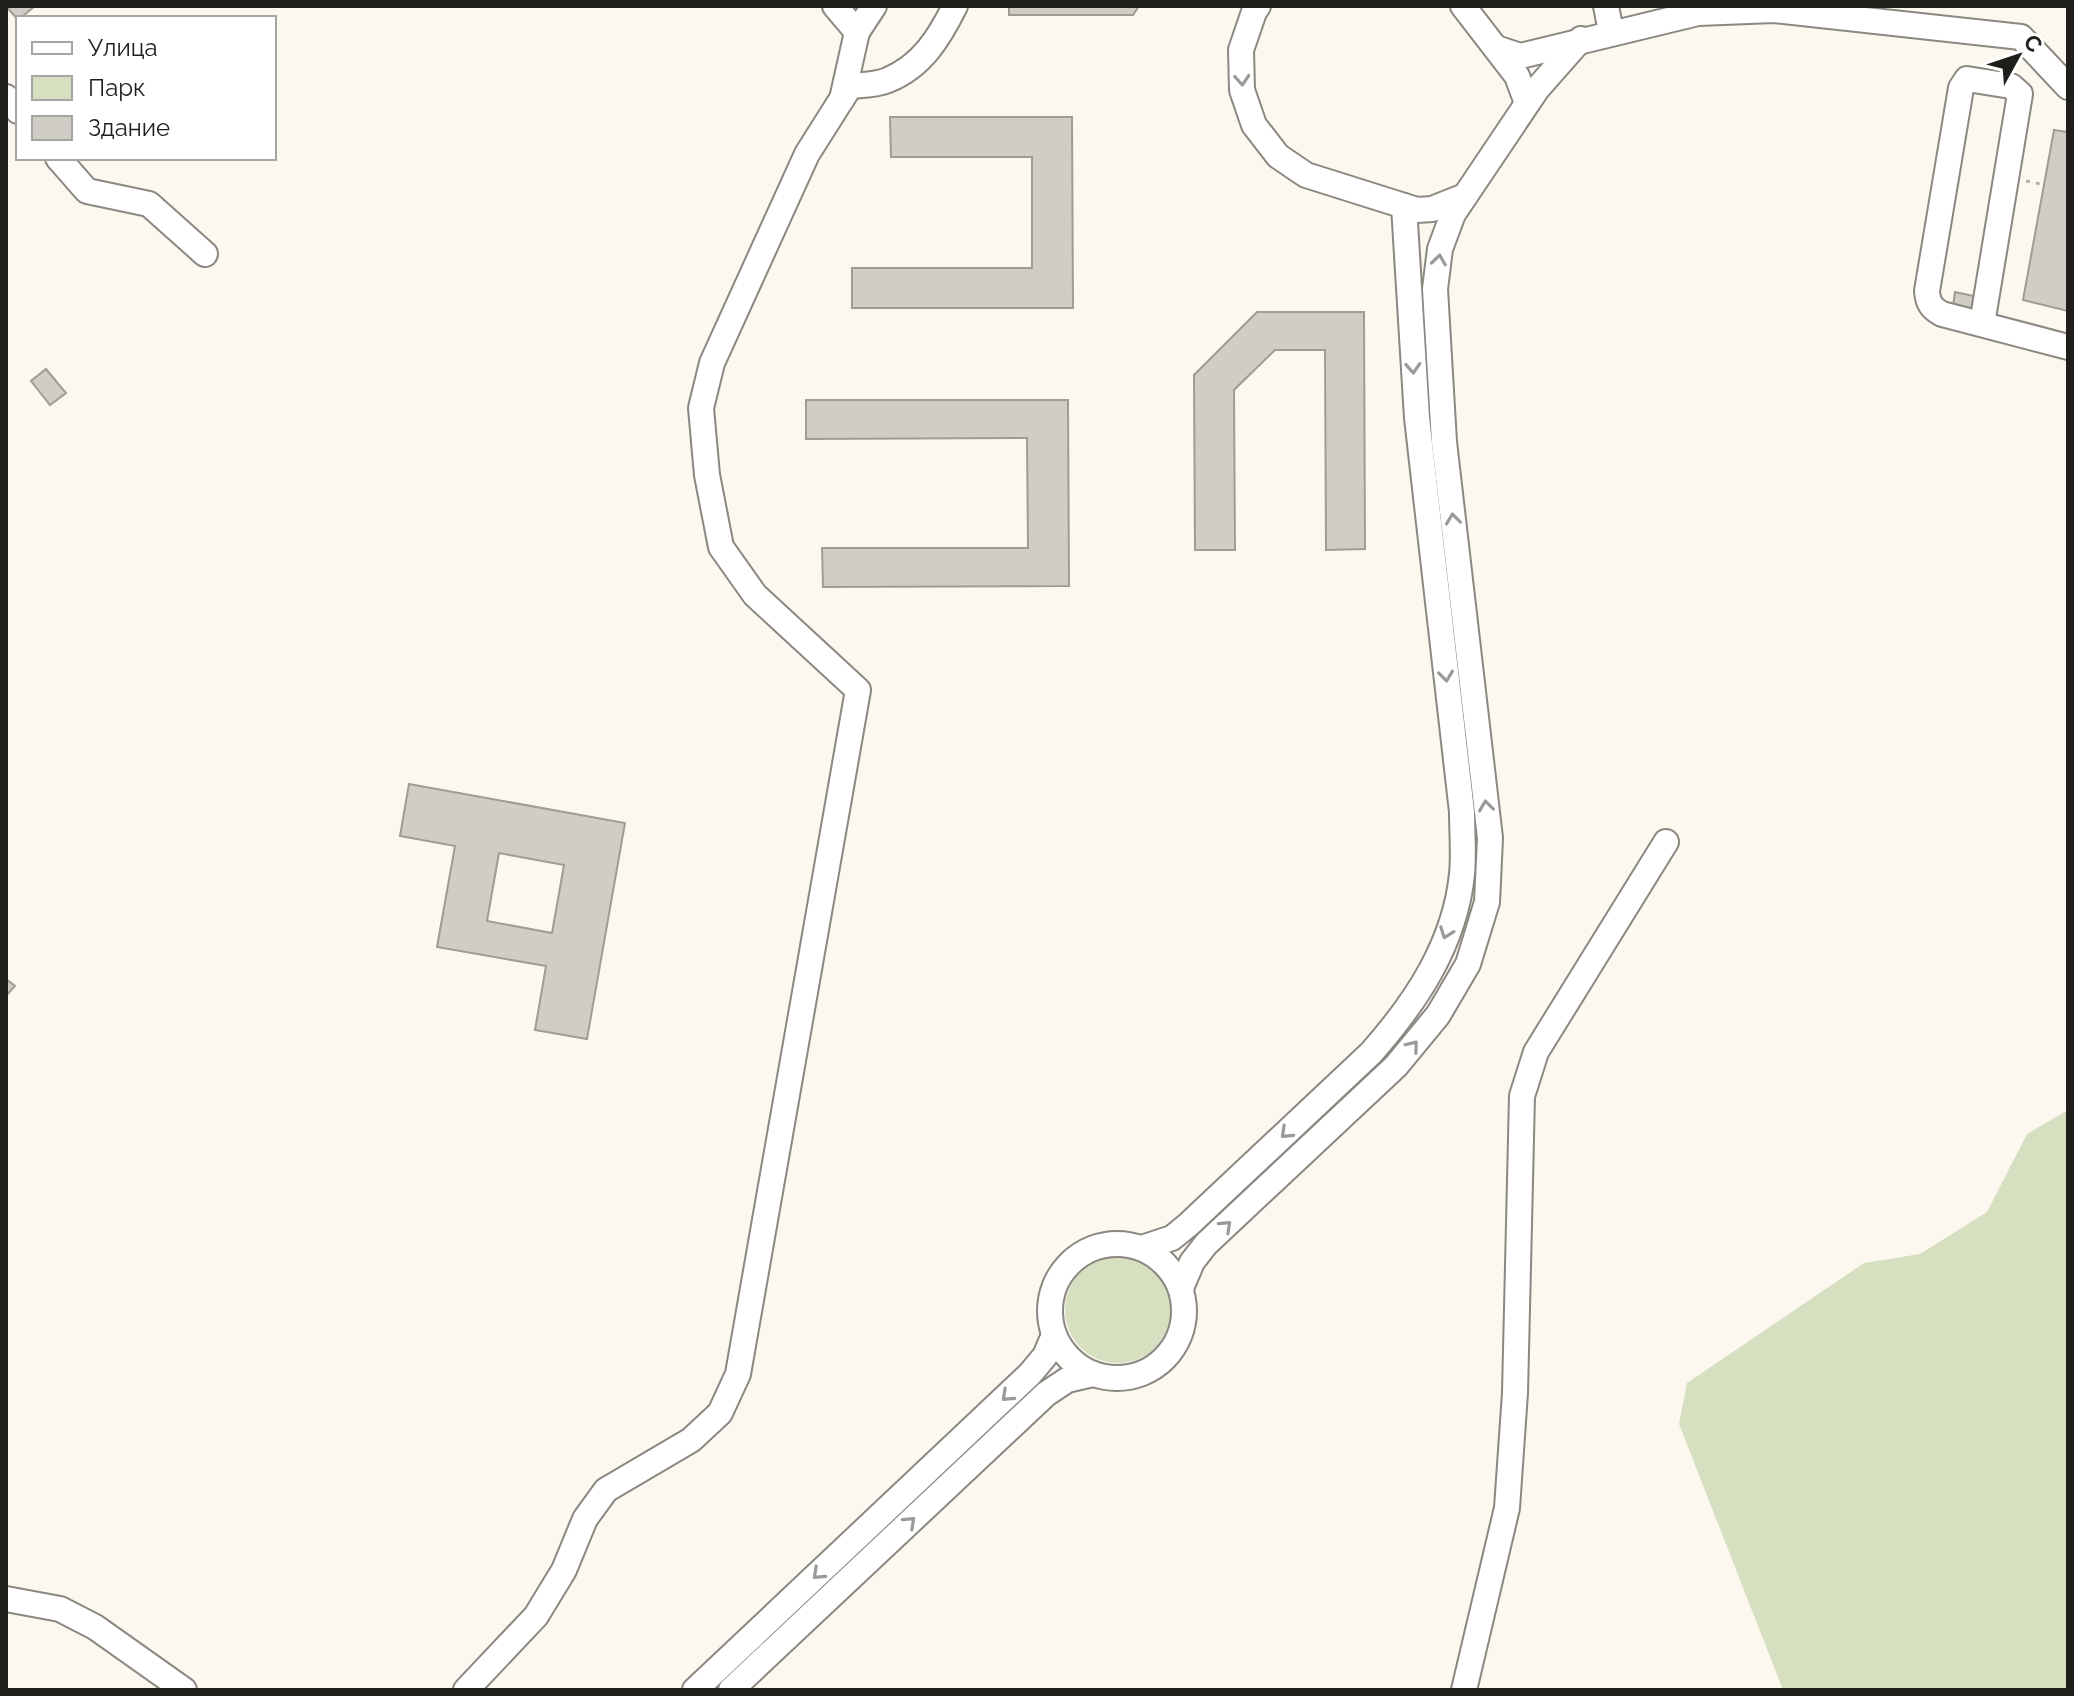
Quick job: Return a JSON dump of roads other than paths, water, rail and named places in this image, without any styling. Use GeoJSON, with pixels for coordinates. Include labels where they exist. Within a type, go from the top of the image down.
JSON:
{"type":"FeatureCollection","features":[{"type":"Feature","properties":{"kind":"street"},"geometry":{"type":"LineString","coordinates":[[835,6],[857,32]]}},
{"type":"Feature","properties":{"kind":"street"},"geometry":{"type":"LineString","coordinates":[[842,99],[857,32],[874,6]]}},
{"type":"Feature","properties":{"kind":"street"},"geometry":{"type":"LineString","coordinates":[[466,1690],[536,1616],[564,1570],[585,1519],[606,1490],[691,1440],[720,1413],[738,1374],[858,690],[755,595],[721,547],[707,475],[701,408],[712,363],[800,168],[850,86],[886,81],[917,63],[941,35],[955,6]]}},
{"type":"Feature","properties":{"kind":"street"},"geometry":{"type":"LineString","coordinates":[[1258,6],[1241,50],[1242,90],[1254,125],[1278,156],[1306,175],[1417,210],[1432,209],[1465,196]]}},
{"type":"Feature","properties":{"kind":"street"},"geometry":{"type":"LineString","coordinates":[[1463,6],[1517,76],[1527,103]]}},
{"type":"Feature","properties":{"kind":"street"},"geometry":{"type":"LineString","coordinates":[[1606,6],[1611,32]]}},
{"type":"Feature","properties":{"kind":"street"},"geometry":{"type":"LineString","coordinates":[[1499,49],[1520,56],[1698,13],[1774,10],[2021,37],[2068,87]]}},
{"type":"Feature","properties":{"kind":"street"},"geometry":{"type":"LineString","coordinates":[[1181,1288],[1192,1262],[1206,1244],[1396,1066],[1430,1025],[1468,964],[1487,902],[1490,838],[1444,442],[1435,289],[1440,249],[1453,214],[1527,103],[1581,39]]}},
{"type":"Feature","properties":{"kind":"street"},"geometry":{"type":"LineString","coordinates":[[1982,324],[2020,94],[2011,86],[1967,79],[1961,88],[1927,291],[1933,309],[1982,324],[2068,347]]}},
{"type":"Feature","properties":{"kind":"street"},"geometry":{"type":"LineString","coordinates":[[60,160],[87,191],[149,204],[205,254]]}},
{"type":"Feature","properties":{"kind":"street"},"geometry":{"type":"LineString","coordinates":[[1142,1248],[1172,1238],[1188,1225],[1371,1053],[1398,1023],[1426,982],[1449,929],[1462,875],[1462,812],[1417,418],[1404,206]]}},
{"type":"Feature","properties":{"kind":"street"},"geometry":{"type":"LineString","coordinates":[[1464,1690],[1507,1508],[1515,1393],[1522,1096],[1536,1052],[1666,842]]}},
{"type":"Feature","properties":{"kind":"street"},"geometry":{"type":"LineString","coordinates":[[1129,1244],[1142,1248],[1166,1264],[1181,1288],[1185,1316],[1177,1343],[1159,1364],[1134,1377],[1120,1379],[1093,1374],[1069,1359],[1054,1335],[1050,1321],[1052,1293],[1065,1268],[1087,1251],[1100,1246],[1129,1244]]}},
{"type":"Feature","properties":{"kind":"street"},"geometry":{"type":"LineString","coordinates":[[695,1690],[1030,1374],[1045,1356],[1054,1335]]}},
{"type":"Feature","properties":{"kind":"street"},"geometry":{"type":"LineString","coordinates":[[731,1690],[1046,1394],[1067,1380],[1093,1374]]}},
{"type":"Feature","properties":{"kind":"street"},"geometry":{"type":"LineString","coordinates":[[6,1599],[60,1609],[95,1627],[184,1690]]}}]}
